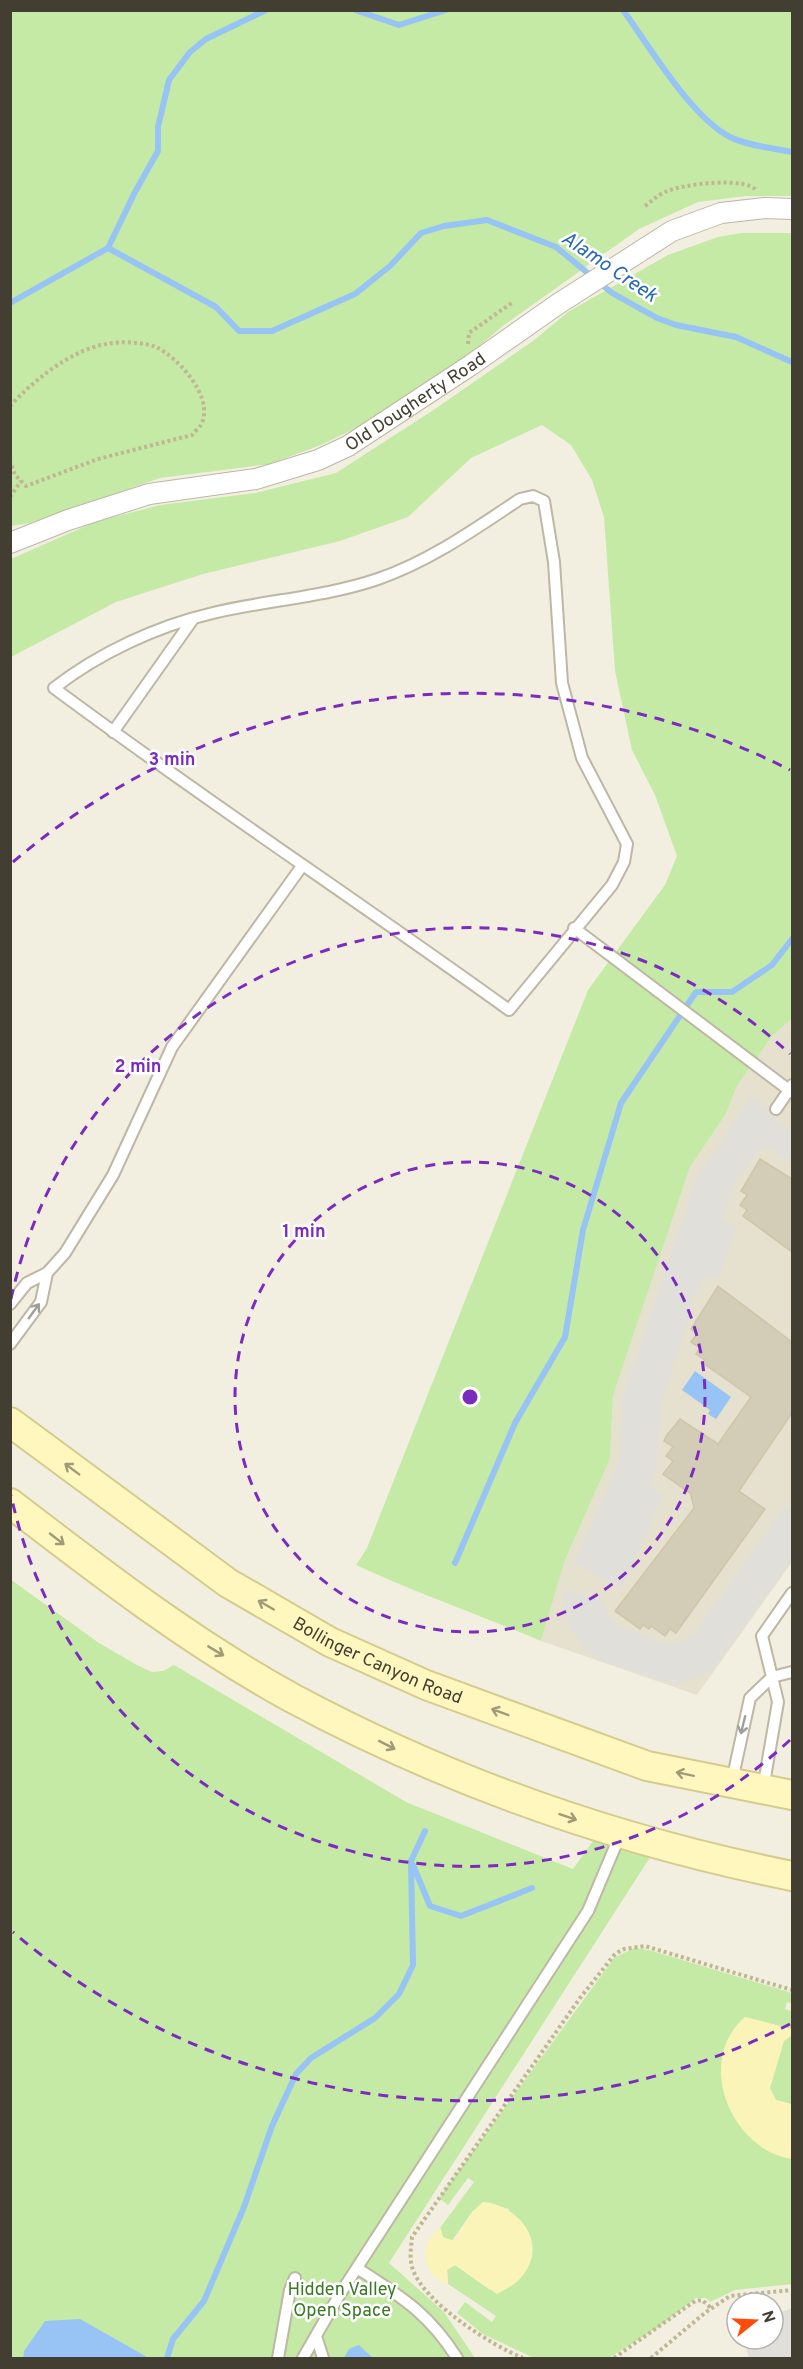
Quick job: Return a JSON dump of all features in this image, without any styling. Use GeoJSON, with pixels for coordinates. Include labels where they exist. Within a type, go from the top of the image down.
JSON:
{"type":"FeatureCollection","features":[{"type":"Feature","properties":{"kind":"main road","name":"Bollinger Canyon Road"},"geometry":{"type":"LineString","coordinates":[[10,1422],[228,1584],[330,1642],[426,1686],[647,1766],[792,1795]]}},
{"type":"Feature","properties":{"kind":"main road"},"geometry":{"type":"LineString","coordinates":[[10,1503],[130,1594],[195,1638],[293,1698],[397,1750],[514,1799],[621,1835],[792,1876]]}},
{"type":"Feature","properties":{"kind":"street","name":"Old Dougherty Road"},"geometry":{"type":"LineString","coordinates":[[10,543],[68,520],[149,494],[256,479],[318,460],[348,446],[558,304],[651,244],[698,219],[721,213],[765,208],[792,209]]}},
{"type":"Feature","properties":{"kind":"lane"},"geometry":{"type":"LineString","coordinates":[[533,496],[544,501],[554,562],[562,683],[582,758],[627,844],[624,862],[612,885],[574,928],[509,1010],[387,922],[302,866],[113,732],[54,688],[75,672],[119,648],[193,618],[377,579],[427,559],[520,499],[533,496]]}},
{"type":"Feature","properties":{"kind":"lane"},"geometry":{"type":"LineString","coordinates":[[113,732],[193,618]]}},
{"type":"Feature","properties":{"kind":"lane"},"geometry":{"type":"LineString","coordinates":[[10,1304],[27,1283],[47,1273],[65,1253],[113,1175],[172,1047],[302,866]]}},
{"type":"Feature","properties":{"kind":"lane"},"geometry":{"type":"LineString","coordinates":[[574,928],[791,1089],[777,1109]]}},
{"type":"Feature","properties":{"kind":"lane"},"geometry":{"type":"LineString","coordinates":[[10,1344],[41,1302],[47,1273]]}},
{"type":"Feature","properties":{"kind":"lane"},"geometry":{"type":"LineString","coordinates":[[763,1789],[778,1702],[762,1636],[792,1593]]}},
{"type":"Feature","properties":{"kind":"lane"},"geometry":{"type":"LineString","coordinates":[[731,1784],[750,1698],[772,1677],[792,1672]]}},
{"type":"Feature","properties":{"kind":"lane"},"geometry":{"type":"LineString","coordinates":[[303,2358],[357,2268],[588,1911],[621,1835]]}},
{"type":"Feature","properties":{"kind":"lane"},"geometry":{"type":"LineString","coordinates":[[357,2268],[422,2312],[443,2336],[457,2358]]}},
{"type":"Feature","properties":{"kind":"lane"},"geometry":{"type":"LineString","coordinates":[[278,2358],[290,2290],[295,2278]]}},
{"type":"Feature","properties":{"kind":"lane"},"geometry":{"type":"LineString","coordinates":[[316,2336],[323,2358]]}},
{"type":"Feature","properties":{"kind":"path"},"geometry":{"type":"LineString","coordinates":[[645,206],[666,191],[729,181],[745,182],[756,188],[765,208]]}},
{"type":"Feature","properties":{"kind":"path"},"geometry":{"type":"LineString","coordinates":[[471,365],[469,333],[513,302]]}},
{"type":"Feature","properties":{"kind":"path"},"geometry":{"type":"LineString","coordinates":[[10,406],[69,359],[106,344],[134,343],[154,346],[168,354],[195,385],[204,405],[201,424],[192,435],[98,459],[26,486],[15,475],[10,461]]}},
{"type":"Feature","properties":{"kind":"path"},"geometry":{"type":"LineString","coordinates":[[10,496],[21,481]]}},
{"type":"Feature","properties":{"kind":"path"},"geometry":{"type":"LineString","coordinates":[[524,2358],[490,2343],[429,2295],[418,2281],[412,2267],[412,2237],[580,1998],[615,1954],[636,1946],[657,1949],[792,1990]]}},
{"type":"Feature","properties":{"kind":"path"},"geometry":{"type":"LineString","coordinates":[[651,2358],[711,2308],[736,2295],[792,2290]]}},
{"type":"Feature","properties":{"kind":"path"},"geometry":{"type":"LineString","coordinates":[[614,2358],[659,2329],[695,2301],[702,2300],[711,2308]]}},
{"type":"Feature","properties":{"kind":"shaded area"},"geometry":{"type":"Polygon","coordinates":[[[792,1019],[792,1562],[697,1695],[541,1641],[565,1560],[610,1459],[613,1396],[690,1167],[726,1114],[737,1086],[773,1035],[792,1019]]]}},
{"type":"Feature","properties":{"kind":"shaded area"},"geometry":{"type":"Polygon","coordinates":[[[751,1096],[792,1134],[792,1164],[773,1150],[760,1150],[733,1185],[722,1217],[726,1222],[736,1226],[719,1279],[708,1276],[701,1279],[661,1403],[656,1471],[650,1487],[663,1496],[622,1588],[574,1563],[619,1463],[623,1397],[696,1179],[751,1096]]]}},
{"type":"Feature","properties":{"kind":"shaded area"},"geometry":{"type":"Polygon","coordinates":[[[785,1506],[792,1506],[792,1560],[712,1671],[677,1685],[602,1661],[586,1650],[573,1633],[565,1614],[564,1592],[602,1596],[608,1616],[622,1628],[663,1643],[672,1644],[685,1641],[696,1632],[785,1506]]]}},
{"type":"Feature","properties":{"kind":"shaded area"},"geometry":{"type":"Polygon","coordinates":[[[792,2308],[792,2358],[749,2358],[747,2351],[785,2351],[785,2311],[792,2308]]]}},
{"type":"Feature","properties":{"kind":"green space"},"geometry":{"type":"Polygon","coordinates":[[[10,11],[792,11],[792,196],[746,196],[698,202],[639,229],[504,325],[464,359],[360,426],[321,445],[269,464],[160,478],[30,523],[11,526],[10,11]]]}},
{"type":"Feature","properties":{"kind":"green space"},"geometry":{"type":"Polygon","coordinates":[[[741,233],[792,233],[792,1019],[773,1035],[737,1086],[726,1114],[690,1167],[613,1396],[610,1459],[565,1560],[541,1641],[356,1565],[367,1548],[588,990],[665,885],[677,856],[655,795],[632,750],[615,671],[604,517],[592,480],[571,445],[542,425],[471,458],[408,517],[340,541],[203,574],[116,602],[11,657],[11,559],[95,522],[160,505],[255,493],[336,473],[435,409],[533,341],[568,312],[668,255],[718,237],[741,233]]]}},
{"type":"Feature","properties":{"kind":"green space","name":"Hidden Valley Open Space"},"geometry":{"type":"Polygon","coordinates":[[[10,1579],[99,1643],[137,1665],[152,1672],[163,1671],[174,1665],[406,1802],[573,1869],[603,1827],[658,1845],[389,2263],[444,2312],[475,2358],[149,2358],[130,2348],[24,2351],[23,2358],[11,2358],[10,1579]]]}},
{"type":"Feature","properties":{"kind":"green space"},"geometry":{"type":"Polygon","coordinates":[[[634,1948],[649,1950],[792,1993],[792,2004],[787,2002],[785,2009],[792,2011],[792,2284],[725,2291],[725,2295],[710,2302],[706,2298],[696,2298],[657,2328],[609,2358],[534,2358],[483,2334],[457,2313],[465,2302],[492,2322],[496,2316],[448,2284],[447,2270],[455,2265],[490,2290],[509,2209],[483,2202],[472,2212],[451,2242],[443,2237],[440,2228],[474,2182],[468,2178],[448,2205],[439,2198],[614,1958],[634,1948]]]}},
{"type":"Feature","properties":{"kind":"sand"},"geometry":{"type":"Polygon","coordinates":[[[745,2017],[792,2029],[792,2035],[784,2041],[770,2088],[776,2100],[792,2104],[792,2159],[770,2152],[752,2139],[737,2122],[726,2101],[721,2079],[722,2056],[730,2035],[745,2017]]]}},
{"type":"Feature","properties":{"kind":"sand"},"geometry":{"type":"Polygon","coordinates":[[[483,2202],[508,2210],[518,2218],[526,2227],[533,2250],[530,2263],[521,2278],[497,2294],[455,2265],[447,2270],[448,2284],[439,2280],[432,2274],[426,2259],[428,2242],[440,2228],[443,2237],[454,2241],[472,2212],[483,2202]]]}},
{"type":"Feature","properties":{"kind":"water"},"geometry":{"type":"Polygon","coordinates":[[[695,1371],[731,1397],[716,1419],[708,1414],[710,1410],[682,1390],[695,1371]]]}},
{"type":"Feature","properties":{"kind":"water"},"geometry":{"type":"Polygon","coordinates":[[[80,2319],[149,2358],[23,2358],[24,2351],[45,2321],[80,2319]]]}},
{"type":"Feature","properties":{"kind":"water"},"geometry":{"type":"Polygon","coordinates":[[[359,2345],[373,2358],[344,2358],[349,2349],[359,2345]]]}},
{"type":"Feature","properties":{"kind":"building"},"geometry":{"type":"Polygon","coordinates":[[[760,1159],[792,1179],[792,1252],[743,1216],[747,1210],[740,1205],[747,1195],[741,1191],[760,1159]]]}},
{"type":"Feature","properties":{"kind":"building"},"geometry":{"type":"Polygon","coordinates":[[[718,1286],[792,1342],[792,1413],[739,1491],[765,1509],[676,1633],[670,1629],[665,1636],[651,1626],[649,1629],[643,1625],[640,1629],[615,1611],[694,1508],[691,1494],[663,1474],[673,1461],[666,1456],[673,1447],[664,1441],[667,1435],[680,1419],[718,1444],[751,1397],[703,1363],[705,1360],[696,1354],[700,1348],[691,1342],[697,1334],[691,1329],[718,1286]]]}},
{"type":"Feature","properties":{"kind":"waterway"},"geometry":{"type":"LineString","coordinates":[[108,248],[158,151],[158,127],[169,80],[190,52],[206,39],[266,10]]}},
{"type":"Feature","properties":{"kind":"waterway"},"geometry":{"type":"LineString","coordinates":[[355,10],[399,25],[446,10]]}},
{"type":"Feature","properties":{"kind":"waterway"},"geometry":{"type":"LineString","coordinates":[[623,10],[686,98],[715,127],[745,143],[792,152]]}},
{"type":"Feature","properties":{"kind":"waterway","name":"Alamo Creek"},"geometry":{"type":"LineString","coordinates":[[10,303],[108,248],[216,307],[239,331],[272,331],[355,294],[390,266],[421,233],[444,226],[487,220],[556,247],[612,293],[657,318],[676,325],[736,337],[792,362]]}},
{"type":"Feature","properties":{"kind":"waterway"},"geometry":{"type":"LineString","coordinates":[[455,1563],[515,1423],[565,1337],[583,1230],[621,1103],[696,992],[732,992],[772,965],[792,939]]}},
{"type":"Feature","properties":{"kind":"waterway"},"geometry":{"type":"LineString","coordinates":[[167,2358],[173,2339],[204,2301],[244,2207],[272,2126],[296,2074],[311,2058],[375,2018],[399,1994],[413,1965],[411,1861],[425,1831]]}},
{"type":"Feature","properties":{"kind":"waterway"},"geometry":{"type":"LineString","coordinates":[[413,1865],[430,1906],[461,1916],[532,1888]]}}]}
